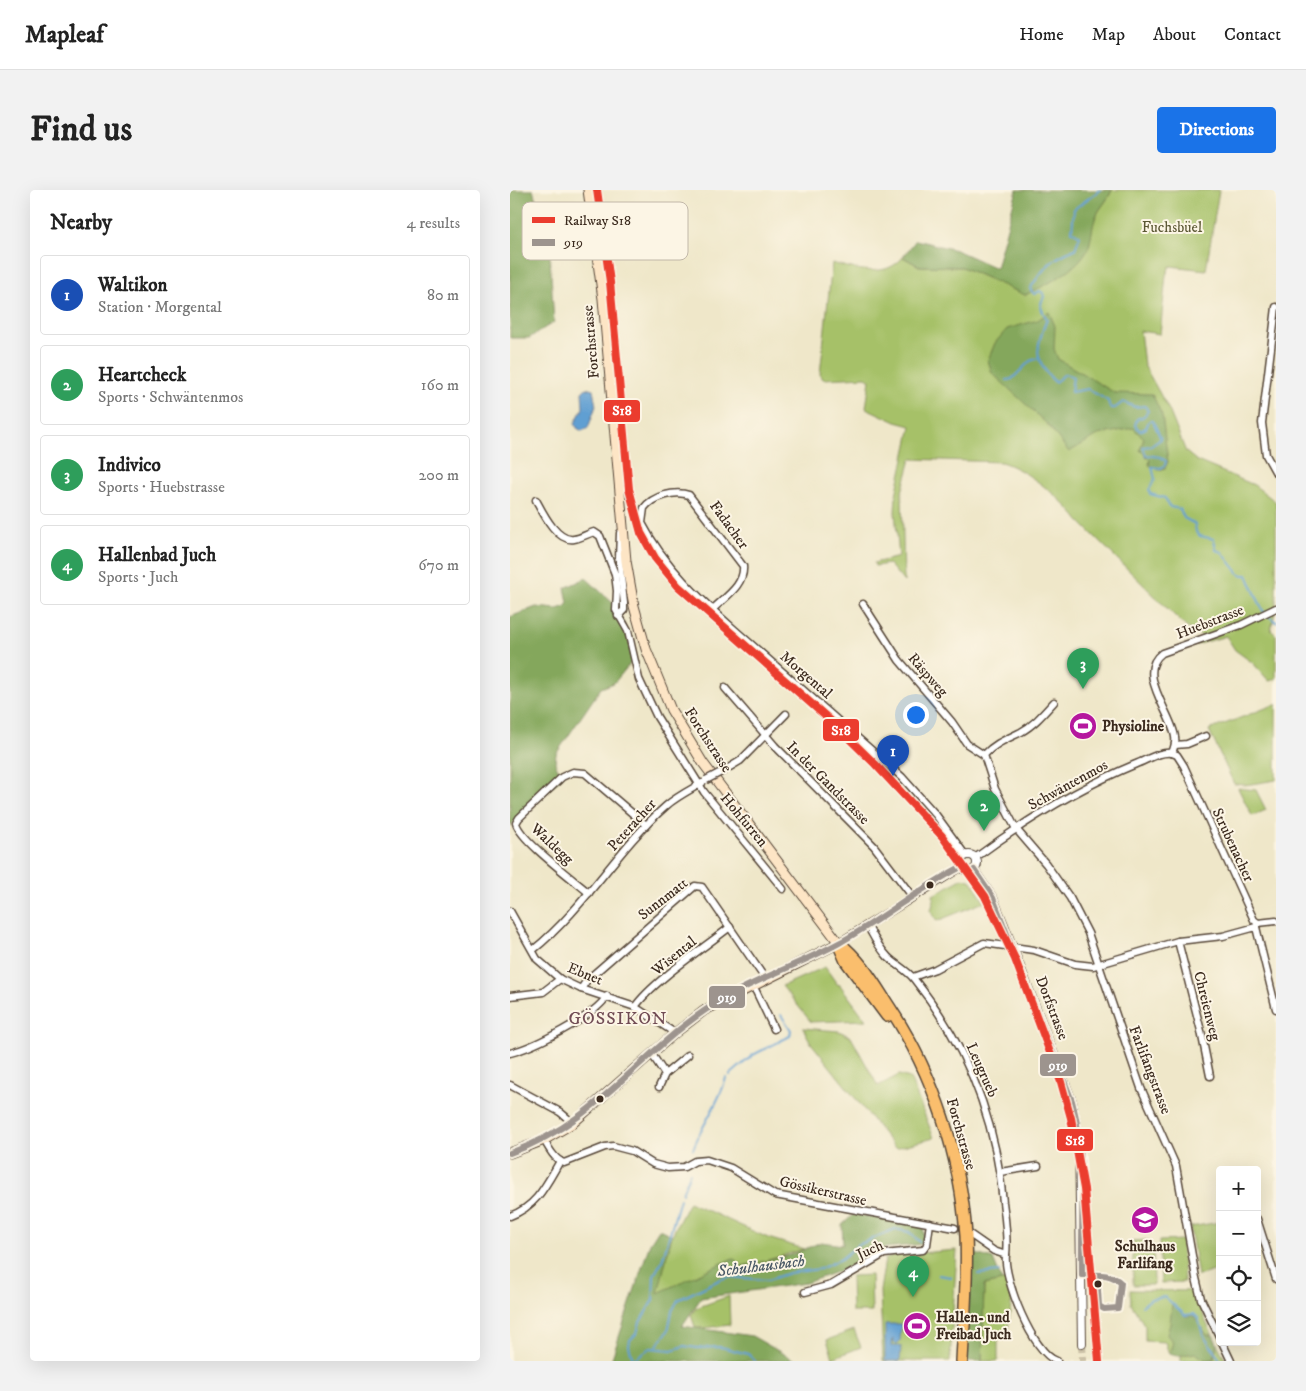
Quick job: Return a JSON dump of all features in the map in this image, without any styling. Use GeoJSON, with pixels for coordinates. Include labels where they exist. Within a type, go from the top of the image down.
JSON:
{"type":"FeatureCollection","features":[{"type":"Feature","properties":{"kind":"highway","name":"Forchstrasse"},"geometry":{"type":"LineString","coordinates":[[839,943],[846,961],[886,1015],[907,1050],[929,1097],[944,1140],[956,1188],[961,1237],[962,1272],[958,1361]]}},
{"type":"Feature","properties":{"kind":"highway","name":"Forchstrasse"},"geometry":{"type":"LineString","coordinates":[[839,943],[852,953],[862,966],[903,1029],[932,1092],[948,1138],[960,1187],[966,1237],[962,1361]]}},
{"type":"Feature","properties":{"kind":"main road","name":"Forchstrasse"},"geometry":{"type":"LineString","coordinates":[[598,260],[603,299],[622,522],[629,580],[641,634],[654,674],[671,710],[702,763],[839,943]]}},
{"type":"Feature","properties":{"kind":"main road"},"geometry":{"type":"LineString","coordinates":[[510,1153],[544,1140],[573,1123],[675,1033],[705,1010],[839,943]]}},
{"type":"Feature","properties":{"kind":"street"},"geometry":{"type":"LineString","coordinates":[[1276,307],[1262,423],[1266,455],[1276,473]]}},
{"type":"Feature","properties":{"kind":"street","name":"Fadacher"},"geometry":{"type":"LineString","coordinates":[[644,508],[655,498],[664,495],[683,493],[689,495],[737,556],[743,566],[742,580],[712,610]]}},
{"type":"Feature","properties":{"kind":"street"},"geometry":{"type":"LineString","coordinates":[[536,500],[552,526],[568,539],[574,540],[594,532],[600,536],[615,574],[617,591],[616,610],[618,616]]}},
{"type":"Feature","properties":{"kind":"street","name":"Morgental"},"geometry":{"type":"LineString","coordinates":[[644,508],[642,523],[648,534],[688,586],[712,610],[902,777],[936,815],[966,856]]}},
{"type":"Feature","properties":{"kind":"street","name":"Forchstrasse"},"geometry":{"type":"LineString","coordinates":[[618,616],[624,610],[619,558],[622,522]]}},
{"type":"Feature","properties":{"kind":"street","name":"Räspweg"},"geometry":{"type":"LineString","coordinates":[[863,604],[899,660],[952,722],[967,744],[984,755]]}},
{"type":"Feature","properties":{"kind":"street","name":"Huebstrasse"},"geometry":{"type":"LineString","coordinates":[[1175,745],[1175,736],[1152,676],[1154,661],[1162,654],[1276,608]]}},
{"type":"Feature","properties":{"kind":"street","name":"Hohfurren"},"geometry":{"type":"LineString","coordinates":[[618,616],[628,631],[639,679],[657,717],[699,784],[783,889]]}},
{"type":"Feature","properties":{"kind":"street","name":"In der Gandstrasse"},"geometry":{"type":"LineString","coordinates":[[725,688],[766,737],[874,846],[912,896]]}},
{"type":"Feature","properties":{"kind":"street"},"geometry":{"type":"LineString","coordinates":[[1016,829],[995,789],[984,755],[992,745],[1023,731],[1054,702]]}},
{"type":"Feature","properties":{"kind":"street","name":"Peteracher"},"geometry":{"type":"LineString","coordinates":[[533,950],[556,931],[646,825],[667,804],[740,761],[766,737],[786,714]]}},
{"type":"Feature","properties":{"kind":"street"},"geometry":{"type":"LineString","coordinates":[[1172,753],[1175,745],[1188,744],[1206,736]]}},
{"type":"Feature","properties":{"kind":"street","name":"Schwäntenmos"},"geometry":{"type":"LineString","coordinates":[[975,858],[1064,798],[1104,777],[1161,754],[1172,753]]}},
{"type":"Feature","properties":{"kind":"street","name":"Strubenacher"},"geometry":{"type":"LineString","coordinates":[[1172,753],[1184,766],[1257,925],[1276,1009]]}},
{"type":"Feature","properties":{"kind":"street","name":"Waldegg"},"geometry":{"type":"LineString","coordinates":[[589,893],[528,841],[517,828],[516,823],[519,818],[562,777],[573,772],[585,773],[646,825]]}},
{"type":"Feature","properties":{"kind":"street","name":"Farlifangstrasse"},"geometry":{"type":"LineString","coordinates":[[1016,829],[1046,864],[1070,898],[1088,933],[1141,1088],[1176,1166],[1196,1278],[1204,1305],[1216,1330]]}},
{"type":"Feature","properties":{"kind":"street"},"geometry":{"type":"LineString","coordinates":[[966,856],[975,858],[977,866],[974,870],[968,872],[961,867],[962,859],[966,856]]}},
{"type":"Feature","properties":{"kind":"street"},"geometry":{"type":"LineString","coordinates":[[839,943],[961,867]]}},
{"type":"Feature","properties":{"kind":"street","name":"Dorfstrasse"},"geometry":{"type":"LineString","coordinates":[[974,870],[992,898],[1013,948],[1072,1101],[1079,1129],[1082,1344]]}},
{"type":"Feature","properties":{"kind":"street","name":"Sunnmatt"},"geometry":{"type":"LineString","coordinates":[[581,989],[587,980],[695,886],[702,887],[766,980]]}},
{"type":"Feature","properties":{"kind":"street","name":"Ebnet"},"geometry":{"type":"LineString","coordinates":[[511,916],[543,965],[560,980],[635,1007],[675,1033]]}},
{"type":"Feature","properties":{"kind":"street"},"geometry":{"type":"LineString","coordinates":[[913,977],[935,969],[984,943],[1034,950],[1075,964],[1100,965],[1178,941],[1222,936],[1276,921]]}},
{"type":"Feature","properties":{"kind":"street","name":"Leugrueb"},"geometry":{"type":"LineString","coordinates":[[867,926],[886,956],[913,977],[949,1029],[967,1061],[990,1124],[1000,1172],[1006,1255]]}},
{"type":"Feature","properties":{"kind":"street","name":"Wisental"},"geometry":{"type":"LineString","coordinates":[[635,1007],[640,999],[730,927]]}},
{"type":"Feature","properties":{"kind":"street","name":"Chreienweg"},"geometry":{"type":"LineString","coordinates":[[1178,941],[1201,1031],[1210,1076]]}},
{"type":"Feature","properties":{"kind":"street"},"geometry":{"type":"LineString","coordinates":[[510,996],[543,992],[560,980]]}},
{"type":"Feature","properties":{"kind":"street"},"geometry":{"type":"LineString","coordinates":[[753,985],[774,1029]]}},
{"type":"Feature","properties":{"kind":"street"},"geometry":{"type":"LineString","coordinates":[[510,1054],[555,1035],[601,1004],[607,996]]}},
{"type":"Feature","properties":{"kind":"street"},"geometry":{"type":"LineString","coordinates":[[651,1054],[665,1074]]}},
{"type":"Feature","properties":{"kind":"street"},"geometry":{"type":"LineString","coordinates":[[659,1087],[665,1074],[688,1055]]}},
{"type":"Feature","properties":{"kind":"street"},"geometry":{"type":"LineString","coordinates":[[510,1086],[560,1112],[573,1123]]}},
{"type":"Feature","properties":{"kind":"street"},"geometry":{"type":"LineString","coordinates":[[510,1216],[530,1206],[538,1198],[560,1161],[544,1140]]}},
{"type":"Feature","properties":{"kind":"street","name":"Gössikerstrasse"},"geometry":{"type":"LineString","coordinates":[[560,1161],[569,1162],[608,1146],[623,1148],[653,1164],[668,1168],[684,1167],[695,1161],[707,1160],[731,1168],[775,1195],[888,1218],[955,1228]]}},
{"type":"Feature","properties":{"kind":"street"},"geometry":{"type":"LineString","coordinates":[[1000,1172],[1038,1166]]}},
{"type":"Feature","properties":{"kind":"street","name":"Juch"},"geometry":{"type":"LineString","coordinates":[[805,1292],[831,1285],[884,1254],[923,1250],[927,1245],[930,1223]]}},
{"type":"Feature","properties":{"kind":"street"},"geometry":{"type":"LineString","coordinates":[[1261,1232],[1276,1279]]}},
{"type":"Feature","properties":{"kind":"street"},"geometry":{"type":"LineString","coordinates":[[971,1235],[994,1251],[1006,1255],[1006,1270],[1019,1311],[1040,1349],[1047,1357],[1058,1361]]}},
{"type":"Feature","properties":{"kind":"street"},"geometry":{"type":"LineString","coordinates":[[1224,1346],[1231,1361]]}},
{"type":"Feature","properties":{"kind":"green space"},"geometry":{"type":"Polygon","coordinates":[[[510,190],[533,190],[537,202],[522,202],[522,260],[550,260],[554,322],[529,338],[510,338],[510,190]]]}},
{"type":"Feature","properties":{"kind":"green space"},"geometry":{"type":"Polygon","coordinates":[[[1017,190],[1112,190],[1096,216],[1089,246],[1085,254],[1070,269],[1052,281],[1025,295],[962,267],[919,266],[903,257],[916,240],[956,250],[996,268],[1017,190]]]}},
{"type":"Feature","properties":{"kind":"green space","name":"Fuchsbüel"},"geometry":{"type":"Polygon","coordinates":[[[1112,190],[1219,190],[1206,270],[1170,266],[1166,275],[1160,334],[1140,331],[1144,365],[1169,410],[1186,452],[1197,461],[1254,485],[1276,502],[1276,608],[1271,630],[1276,635],[1276,679],[1269,681],[1253,663],[1235,650],[1226,636],[1196,645],[1195,643],[1205,638],[1186,627],[1064,504],[1033,478],[1001,462],[911,459],[902,492],[904,582],[889,564],[875,566],[874,563],[899,557],[895,512],[896,495],[911,426],[896,422],[866,408],[870,380],[866,377],[823,379],[820,374],[832,263],[860,270],[879,270],[896,264],[903,257],[919,266],[962,267],[1026,295],[1089,245],[1095,218],[1112,190]]]}},
{"type":"Feature","properties":{"kind":"green space"},"geometry":{"type":"Polygon","coordinates":[[[1049,312],[1055,326],[1054,349],[1058,359],[1115,393],[1152,394],[1162,415],[1168,462],[1165,468],[1160,470],[1149,465],[1150,460],[1140,450],[1144,438],[1133,428],[1098,435],[1069,452],[1048,425],[992,373],[988,360],[995,343],[1007,329],[1038,320],[1049,312]]]}},
{"type":"Feature","properties":{"kind":"green space"},"geometry":{"type":"Polygon","coordinates":[[[586,578],[616,606],[624,624],[634,659],[614,683],[601,688],[556,754],[555,763],[562,777],[510,826],[510,617],[536,607],[557,609],[566,606],[568,602],[565,588],[586,578]]]}},
{"type":"Feature","properties":{"kind":"green space"},"geometry":{"type":"Polygon","coordinates":[[[1276,704],[1276,780],[1245,785],[1234,784],[1209,730],[1276,704]]]}},
{"type":"Feature","properties":{"kind":"green space"},"geometry":{"type":"Polygon","coordinates":[[[1238,788],[1256,790],[1266,810],[1252,816],[1238,788]]]}},
{"type":"Feature","properties":{"kind":"green space"},"geometry":{"type":"Polygon","coordinates":[[[963,878],[972,881],[984,902],[937,921],[931,911],[933,895],[963,878]]]}},
{"type":"Feature","properties":{"kind":"green space"},"geometry":{"type":"Polygon","coordinates":[[[825,967],[866,1020],[811,1022],[782,986],[825,967]]]}},
{"type":"Feature","properties":{"kind":"green space"},"geometry":{"type":"Polygon","coordinates":[[[803,1028],[839,1031],[851,1037],[878,1086],[899,1075],[910,1078],[934,1138],[895,1148],[811,1043],[803,1028]]]}},
{"type":"Feature","properties":{"kind":"green space"},"geometry":{"type":"Polygon","coordinates":[[[689,1202],[768,1238],[804,1249],[657,1294],[672,1235],[689,1202]]]}},
{"type":"Feature","properties":{"kind":"green space"},"geometry":{"type":"Polygon","coordinates":[[[854,1214],[923,1225],[924,1244],[885,1248],[845,1269],[806,1283],[701,1298],[682,1326],[752,1336],[796,1361],[611,1361],[650,1243],[659,1229],[672,1235],[658,1293],[733,1258],[742,1266],[791,1255],[821,1242],[843,1245],[842,1225],[854,1214]]]}},
{"type":"Feature","properties":{"kind":"green space"},"geometry":{"type":"Polygon","coordinates":[[[1216,1223],[1216,1270],[1198,1276],[1190,1227],[1216,1223]]]}},
{"type":"Feature","properties":{"kind":"green space"},"geometry":{"type":"Polygon","coordinates":[[[970,1237],[976,1241],[973,1253],[993,1259],[1002,1281],[984,1285],[982,1361],[966,1361],[970,1237]]]}},
{"type":"Feature","properties":{"kind":"green space"},"geometry":{"type":"Polygon","coordinates":[[[1147,1240],[1149,1245],[1153,1246],[1154,1285],[1133,1285],[1133,1241],[1147,1240]]]}},
{"type":"Feature","properties":{"kind":"green space"},"geometry":{"type":"Polygon","coordinates":[[[1182,1240],[1184,1282],[1161,1283],[1159,1241],[1182,1240]]]}},
{"type":"Feature","properties":{"kind":"green space","name":"Hallen- und Freibad Juch"},"geometry":{"type":"Polygon","coordinates":[[[957,1250],[950,1361],[883,1361],[880,1291],[885,1259],[894,1255],[957,1250]]]}},
{"type":"Feature","properties":{"kind":"green space"},"geometry":{"type":"Polygon","coordinates":[[[871,1275],[872,1312],[852,1312],[851,1276],[871,1275]]]}},
{"type":"Feature","properties":{"kind":"green space"},"geometry":{"type":"Polygon","coordinates":[[[1006,1280],[1012,1297],[1007,1338],[998,1337],[998,1361],[982,1361],[984,1285],[1006,1280]]]}},
{"type":"Feature","properties":{"kind":"green space"},"geometry":{"type":"Polygon","coordinates":[[[1130,1290],[1195,1291],[1206,1322],[1216,1342],[1216,1346],[1218,1346],[1226,1361],[1180,1361],[1182,1355],[1169,1354],[1165,1342],[1145,1341],[1145,1326],[1131,1304],[1130,1290]]]}},
{"type":"Feature","properties":{"kind":"green space"},"geometry":{"type":"Polygon","coordinates":[[[729,1296],[730,1325],[704,1328],[695,1327],[691,1315],[696,1308],[729,1296]]]}},
{"type":"Feature","properties":{"kind":"green space"},"geometry":{"type":"Polygon","coordinates":[[[1172,1303],[1185,1316],[1194,1316],[1207,1335],[1213,1335],[1217,1346],[1214,1359],[1206,1360],[1195,1353],[1177,1356],[1169,1354],[1173,1342],[1167,1335],[1172,1303]]]}},
{"type":"Feature","properties":{"kind":"green space"},"geometry":{"type":"Polygon","coordinates":[[[854,1330],[861,1347],[833,1358],[827,1340],[854,1330]]]}},
{"type":"Feature","properties":{"kind":"water"},"geometry":{"type":"Polygon","coordinates":[[[586,388],[593,390],[596,406],[588,428],[582,431],[577,428],[575,423],[583,408],[582,392],[586,388]]]}},
{"type":"Feature","properties":{"kind":"water"},"geometry":{"type":"Polygon","coordinates":[[[885,1324],[901,1324],[900,1341],[897,1344],[894,1343],[893,1339],[892,1346],[901,1346],[900,1361],[885,1361],[885,1324]]]}},
{"type":"Feature","properties":{"kind":"waterway"},"geometry":{"type":"LineString","coordinates":[[1100,190],[1074,209],[1072,231],[1080,236],[1075,249],[1049,264],[1030,289],[1034,294],[1040,291],[1043,293],[1044,297],[1041,308],[1047,319],[1040,337],[1039,360],[1042,367],[1055,382],[1065,374],[1073,377],[1071,392],[1088,389],[1108,401],[1110,408],[1115,408],[1123,402],[1135,407],[1145,406],[1148,411],[1144,416],[1137,419],[1135,425],[1140,431],[1146,428],[1149,421],[1153,421],[1161,439],[1151,446],[1143,447],[1146,455],[1160,457],[1166,461],[1165,465],[1161,468],[1152,467],[1155,479],[1149,490],[1150,494],[1165,498],[1170,507],[1180,509],[1184,518],[1195,524],[1196,532],[1200,536],[1214,539],[1216,550],[1222,552],[1240,575],[1247,575],[1263,611],[1276,622]]}},
{"type":"Feature","properties":{"kind":"waterway"},"geometry":{"type":"LineString","coordinates":[[1007,380],[1012,379],[1030,361],[1039,358]]}},
{"type":"Feature","properties":{"kind":"waterway"},"geometry":{"type":"LineString","coordinates":[[730,1075],[753,1055],[790,1036],[791,1030],[781,1015]]}},
{"type":"Feature","properties":{"kind":"waterway"},"geometry":{"type":"LineString","coordinates":[[693,1149],[719,1097],[726,1078]]}},
{"type":"Feature","properties":{"kind":"waterway"},"geometry":{"type":"LineString","coordinates":[[682,1193],[690,1173]]}},
{"type":"Feature","properties":{"kind":"waterway"},"geometry":{"type":"LineString","coordinates":[[633,1360],[629,1346],[630,1340],[637,1333],[640,1322],[653,1300],[654,1275],[662,1261],[680,1199]]}},
{"type":"Feature","properties":{"kind":"waterway","name":"Schulhausbach"},"geometry":{"type":"LineString","coordinates":[[655,1348],[668,1331],[672,1311],[678,1300],[721,1279],[729,1277],[768,1280],[789,1273],[820,1269],[841,1259],[858,1245],[895,1229],[909,1232],[920,1242]]}},
{"type":"Feature","properties":{"kind":"waterway","name":"Schulhausbach"},"geometry":{"type":"LineString","coordinates":[[978,1274],[999,1272]]}},
{"type":"Feature","properties":{"kind":"waterway","name":"Schulhausbach"},"geometry":{"type":"LineString","coordinates":[[938,1275],[951,1277]]}},
{"type":"Feature","properties":{"kind":"waterway","name":"Schulhausbach"},"geometry":{"type":"LineString","coordinates":[[1142,1306],[1151,1299],[1165,1297],[1185,1315],[1194,1314],[1198,1318],[1203,1335],[1221,1361]]}},
{"type":"Feature","properties":{"kind":"waterway"},"geometry":{"type":"LineString","coordinates":[[631,1361],[650,1348],[672,1350],[684,1346],[697,1348],[721,1347],[748,1354],[755,1361]]}},
{"type":"Feature","properties":{"kind":"tunnel"},"geometry":{"type":"LineString","coordinates":[[1082,1344],[1083,1361]]}},
{"type":"Feature","properties":{"kind":"rail line","name":"S18"},"geometry":{"type":"LineString","coordinates":[[597,190],[599,202]]}},
{"type":"Feature","properties":{"kind":"rail line","name":"S18"},"geometry":{"type":"LineString","coordinates":[[607,260],[629,489],[641,533],[655,558],[678,586],[831,721],[875,764],[942,836],[985,896],[1015,959],[1061,1082],[1071,1118],[1084,1189],[1099,1361]]}},
{"type":"Feature","properties":{"kind":"transit line","name":"919"},"geometry":{"type":"LineString","coordinates":[[510,1153],[540,1140],[590,1108],[679,1030],[704,1011],[754,983],[839,943],[961,867]]}},
{"type":"Feature","properties":{"kind":"transit line","name":"919"},"geometry":{"type":"LineString","coordinates":[[974,870],[993,898],[1072,1101],[1080,1143],[1082,1275]]}},
{"type":"Feature","properties":{"kind":"transit line","name":"919"},"geometry":{"type":"LineString","coordinates":[[1082,1275],[1098,1275],[1108,1276],[1117,1279],[1121,1283],[1118,1308],[1104,1309],[1099,1306],[1097,1275]]}},
{"type":"Feature","properties":{"kind":"place","name":"Indivico"},"geometry":{"type":"Point","coordinates":[1083,689]}},
{"type":"Feature","properties":{"kind":"place","name":"Physioline"},"geometry":{"type":"Point","coordinates":[1083,726]}},
{"type":"Feature","properties":{"kind":"place","name":"Waltikon"},"geometry":{"type":"Point","coordinates":[893,776]}},
{"type":"Feature","properties":{"kind":"place","name":"Heartcheck"},"geometry":{"type":"Point","coordinates":[984,831]}},
{"type":"Feature","properties":{"kind":"place","name":"Schulhaus Farlifang"},"geometry":{"type":"Point","coordinates":[1145,1220]}},
{"type":"Feature","properties":{"kind":"place","name":"Hallenbad Juch"},"geometry":{"type":"Point","coordinates":[913,1297]}},
{"type":"Feature","properties":{"kind":"place","name":"Hallen- und Freibad Juch"},"geometry":{"type":"Point","coordinates":[917,1326]}},
{"type":"Feature","properties":{"kind":"district","name":"GÖSSIKON"},"geometry":{"type":"Point","coordinates":[618,1019]}}]}
